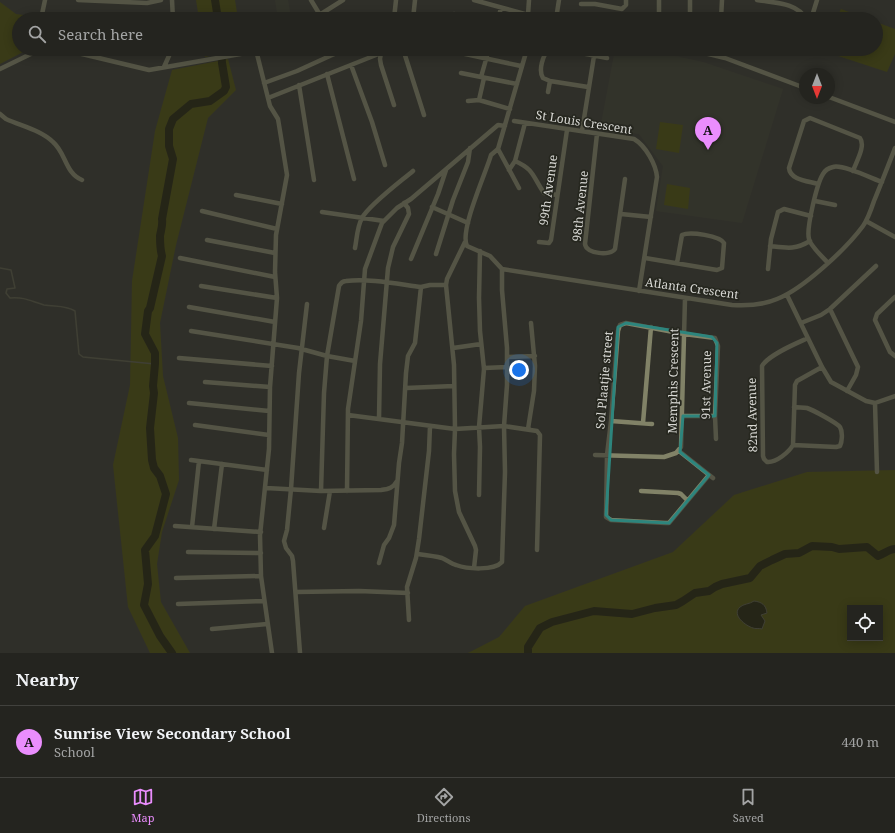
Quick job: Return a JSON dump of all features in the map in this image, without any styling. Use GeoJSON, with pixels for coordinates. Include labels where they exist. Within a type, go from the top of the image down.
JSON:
{"type":"FeatureCollection","features":[{"type":"Feature","properties":{"kind":"street"},"geometry":{"type":"LineString","coordinates":[[42,12],[45,0]]}},
{"type":"Feature","properties":{"kind":"street"},"geometry":{"type":"LineString","coordinates":[[78,0],[147,3],[161,0]]}},
{"type":"Feature","properties":{"kind":"street"},"geometry":{"type":"LineString","coordinates":[[172,0],[173,12]]}},
{"type":"Feature","properties":{"kind":"street"},"geometry":{"type":"LineString","coordinates":[[311,0],[318,12]]}},
{"type":"Feature","properties":{"kind":"street"},"geometry":{"type":"LineString","coordinates":[[327,12],[343,0]]}},
{"type":"Feature","properties":{"kind":"street"},"geometry":{"type":"LineString","coordinates":[[395,12],[396,0]]}},
{"type":"Feature","properties":{"kind":"street"},"geometry":{"type":"LineString","coordinates":[[414,12],[415,0]]}},
{"type":"Feature","properties":{"kind":"street"},"geometry":{"type":"LineString","coordinates":[[474,0],[516,12]]}},
{"type":"Feature","properties":{"kind":"street"},"geometry":{"type":"LineString","coordinates":[[528,12],[529,0]]}},
{"type":"Feature","properties":{"kind":"street"},"geometry":{"type":"LineString","coordinates":[[557,12],[559,0]]}},
{"type":"Feature","properties":{"kind":"street"},"geometry":{"type":"LineString","coordinates":[[581,4],[595,2],[622,9],[626,5],[626,0]]}},
{"type":"Feature","properties":{"kind":"street"},"geometry":{"type":"LineString","coordinates":[[659,0],[659,12]]}},
{"type":"Feature","properties":{"kind":"street"},"geometry":{"type":"LineString","coordinates":[[690,0],[690,12]]}},
{"type":"Feature","properties":{"kind":"street"},"geometry":{"type":"LineString","coordinates":[[721,12],[722,0]]}},
{"type":"Feature","properties":{"kind":"street"},"geometry":{"type":"LineString","coordinates":[[757,0],[792,6],[802,12]]}},
{"type":"Feature","properties":{"kind":"street"},"geometry":{"type":"LineString","coordinates":[[813,12],[817,0]]}},
{"type":"Feature","properties":{"kind":"street"},"geometry":{"type":"LineString","coordinates":[[500,12],[501,8]]}},
{"type":"Feature","properties":{"kind":"street"},"geometry":{"type":"LineString","coordinates":[[0,69],[27,56]]}},
{"type":"Feature","properties":{"kind":"street"},"geometry":{"type":"LineString","coordinates":[[90,56],[149,70],[227,56]]}},
{"type":"Feature","properties":{"kind":"street"},"geometry":{"type":"LineString","coordinates":[[164,67],[169,56]]}},
{"type":"Feature","properties":{"kind":"street"},"geometry":{"type":"LineString","coordinates":[[258,56],[270,106],[278,119],[287,175],[277,230],[275,253],[277,298],[270,387],[266,488],[260,553],[261,576],[272,653]]}},
{"type":"Feature","properties":{"kind":"street"},"geometry":{"type":"LineString","coordinates":[[264,84],[330,56]]}},
{"type":"Feature","properties":{"kind":"street"},"geometry":{"type":"LineString","coordinates":[[268,98],[374,56]]}},
{"type":"Feature","properties":{"kind":"street"},"geometry":{"type":"LineString","coordinates":[[381,56],[381,65],[394,105]]}},
{"type":"Feature","properties":{"kind":"street"},"geometry":{"type":"LineString","coordinates":[[405,56],[424,115]]}},
{"type":"Feature","properties":{"kind":"street"},"geometry":{"type":"LineString","coordinates":[[473,56],[521,66]]}},
{"type":"Feature","properties":{"kind":"street"},"geometry":{"type":"LineString","coordinates":[[478,100],[487,56]]}},
{"type":"Feature","properties":{"kind":"street"},"geometry":{"type":"LineString","coordinates":[[474,568],[475,546],[459,512],[456,502],[454,386],[446,285],[447,279],[465,242],[468,223],[492,155],[498,149],[525,56]]}},
{"type":"Feature","properties":{"kind":"street"},"geometry":{"type":"LineString","coordinates":[[544,56],[540,71],[540,75],[543,78],[550,81],[588,87]]}},
{"type":"Feature","properties":{"kind":"street"},"geometry":{"type":"LineString","coordinates":[[582,131],[594,56],[607,58]]}},
{"type":"Feature","properties":{"kind":"street"},"geometry":{"type":"LineString","coordinates":[[717,56],[799,86]]}},
{"type":"Feature","properties":{"kind":"street"},"geometry":{"type":"LineString","coordinates":[[351,65],[372,122],[385,165]]}},
{"type":"Feature","properties":{"kind":"street"},"geometry":{"type":"LineString","coordinates":[[461,73],[517,84]]}},
{"type":"Feature","properties":{"kind":"street"},"geometry":{"type":"LineString","coordinates":[[327,74],[354,179]]}},
{"type":"Feature","properties":{"kind":"street"},"geometry":{"type":"LineString","coordinates":[[548,92],[550,81]]}},
{"type":"Feature","properties":{"kind":"street"},"geometry":{"type":"LineString","coordinates":[[299,85],[314,180]]}},
{"type":"Feature","properties":{"kind":"street"},"geometry":{"type":"LineString","coordinates":[[468,101],[478,100],[510,109]]}},
{"type":"Feature","properties":{"kind":"street"},"geometry":{"type":"LineString","coordinates":[[835,100],[895,122]]}},
{"type":"Feature","properties":{"kind":"street"},"geometry":{"type":"LineString","coordinates":[[0,114],[6,119],[47,137],[54,142],[72,173],[82,180]]}},
{"type":"Feature","properties":{"kind":"street"},"geometry":{"type":"LineString","coordinates":[[818,184],[795,177],[789,172],[804,121],[807,118],[860,138],[862,141],[862,147],[853,171]]}},
{"type":"Feature","properties":{"kind":"street","name":"St Louis Crescent"},"geometry":{"type":"LineString","coordinates":[[514,121],[634,139],[641,144],[656,166],[657,177],[639,291]]}},
{"type":"Feature","properties":{"kind":"street"},"geometry":{"type":"LineString","coordinates":[[509,170],[514,161],[525,123]]}},
{"type":"Feature","properties":{"kind":"street"},"geometry":{"type":"LineString","coordinates":[[347,491],[348,415],[365,281],[365,269],[384,221],[447,169],[498,124],[505,126]]}},
{"type":"Feature","properties":{"kind":"street","name":"99th Avenue"},"geometry":{"type":"LineString","coordinates":[[539,242],[548,243],[551,240],[567,130]]}},
{"type":"Feature","properties":{"kind":"street","name":"98th Avenue"},"geometry":{"type":"LineString","coordinates":[[597,134],[585,244],[585,247],[588,250],[610,253],[613,252],[616,246],[625,179]]}},
{"type":"Feature","properties":{"kind":"street"},"geometry":{"type":"LineString","coordinates":[[436,254],[468,162],[470,148]]}},
{"type":"Feature","properties":{"kind":"street","name":"Atlanta Crescent"},"geometry":{"type":"LineString","coordinates":[[502,269],[585,281],[685,299],[732,305],[746,306],[770,302],[786,295],[804,284],[851,240],[866,221],[895,148]]}},
{"type":"Feature","properties":{"kind":"street"},"geometry":{"type":"LineString","coordinates":[[498,149],[519,188]]}},
{"type":"Feature","properties":{"kind":"street"},"geometry":{"type":"LineString","coordinates":[[514,161],[525,165],[529,169],[544,193],[557,195]]}},
{"type":"Feature","properties":{"kind":"street"},"geometry":{"type":"LineString","coordinates":[[828,263],[810,241],[808,230],[818,184],[823,173],[828,168],[838,166],[882,182]]}},
{"type":"Feature","properties":{"kind":"street"},"geometry":{"type":"LineString","coordinates":[[411,259],[447,169]]}},
{"type":"Feature","properties":{"kind":"street"},"geometry":{"type":"LineString","coordinates":[[355,248],[358,227],[362,217],[413,171]]}},
{"type":"Feature","properties":{"kind":"street"},"geometry":{"type":"LineString","coordinates":[[236,195],[282,204]]}},
{"type":"Feature","properties":{"kind":"street"},"geometry":{"type":"LineString","coordinates":[[815,201],[835,205]]}},
{"type":"Feature","properties":{"kind":"street"},"geometry":{"type":"LineString","coordinates":[[379,419],[380,364],[388,268],[393,247],[409,214],[408,208],[404,203]]}},
{"type":"Feature","properties":{"kind":"street"},"geometry":{"type":"LineString","coordinates":[[432,207],[468,223]]}},
{"type":"Feature","properties":{"kind":"street"},"geometry":{"type":"LineString","coordinates":[[768,269],[770,246],[778,212],[784,209],[810,216]]}},
{"type":"Feature","properties":{"kind":"street"},"geometry":{"type":"LineString","coordinates":[[202,210],[277,230]]}},
{"type":"Feature","properties":{"kind":"street"},"geometry":{"type":"LineString","coordinates":[[322,212],[384,221]]}},
{"type":"Feature","properties":{"kind":"street"},"geometry":{"type":"LineString","coordinates":[[621,214],[651,217]]}},
{"type":"Feature","properties":{"kind":"street"},"geometry":{"type":"LineString","coordinates":[[866,221],[895,237]]}},
{"type":"Feature","properties":{"kind":"street"},"geometry":{"type":"LineString","coordinates":[[645,258],[677,262],[718,270],[722,268],[724,243],[720,239],[691,232],[686,233],[682,235],[677,262]]}},
{"type":"Feature","properties":{"kind":"street"},"geometry":{"type":"LineString","coordinates":[[207,240],[275,253]]}},
{"type":"Feature","properties":{"kind":"street"},"geometry":{"type":"LineString","coordinates":[[770,246],[793,248],[810,241]]}},
{"type":"Feature","properties":{"kind":"street"},"geometry":{"type":"LineString","coordinates":[[417,554],[441,558],[463,567],[474,568],[499,566],[502,562],[505,479],[504,426],[507,385],[507,357],[502,269],[490,256],[467,246],[465,242]]}},
{"type":"Feature","properties":{"kind":"street"},"geometry":{"type":"LineString","coordinates":[[479,495],[479,427],[484,368],[481,344],[478,278],[480,251]]}},
{"type":"Feature","properties":{"kind":"street"},"geometry":{"type":"LineString","coordinates":[[180,258],[275,277]]}},
{"type":"Feature","properties":{"kind":"street"},"geometry":{"type":"LineString","coordinates":[[801,323],[821,315],[830,309],[876,266]]}},
{"type":"Feature","properties":{"kind":"street"},"geometry":{"type":"LineString","coordinates":[[320,491],[327,356],[339,286],[341,282],[365,281],[421,287],[430,285],[446,285]]}},
{"type":"Feature","properties":{"kind":"street"},"geometry":{"type":"LineString","coordinates":[[200,286],[277,298]]}},
{"type":"Feature","properties":{"kind":"street"},"geometry":{"type":"LineString","coordinates":[[379,563],[384,545],[389,538],[394,525],[397,479],[404,423],[406,373],[408,356],[415,343],[421,287]]}},
{"type":"Feature","properties":{"kind":"street"},"geometry":{"type":"LineString","coordinates":[[786,295],[831,382],[866,401],[875,402],[895,396]]}},
{"type":"Feature","properties":{"kind":"street"},"geometry":{"type":"LineString","coordinates":[[895,297],[877,314],[875,320],[890,352],[895,356]]}},
{"type":"Feature","properties":{"kind":"street","name":"Memphis Crescent"},"geometry":{"type":"LineString","coordinates":[[595,455],[607,454],[664,457],[679,451],[682,439],[683,416],[685,299]]}},
{"type":"Feature","properties":{"kind":"street"},"geometry":{"type":"LineString","coordinates":[[300,653],[293,561],[284,541],[291,489],[299,373],[306,304]]}},
{"type":"Feature","properties":{"kind":"street"},"geometry":{"type":"LineString","coordinates":[[189,307],[275,322]]}},
{"type":"Feature","properties":{"kind":"street"},"geometry":{"type":"LineString","coordinates":[[830,309],[858,367],[856,375],[847,391]]}},
{"type":"Feature","properties":{"kind":"street"},"geometry":{"type":"LineString","coordinates":[[528,429],[534,391],[535,356],[531,323]]}},
{"type":"Feature","properties":{"kind":"street","name":"Sol Plaatjie street"},"geometry":{"type":"LineString","coordinates":[[684,334],[626,323],[622,324],[618,328],[607,454],[606,512],[608,519],[666,523],[671,520],[687,500]]}},
{"type":"Feature","properties":{"kind":"street"},"geometry":{"type":"LineString","coordinates":[[643,423],[651,327]]}},
{"type":"Feature","properties":{"kind":"street"},"geometry":{"type":"LineString","coordinates":[[191,331],[302,350],[355,361]]}},
{"type":"Feature","properties":{"kind":"street","name":"91st Avenue"},"geometry":{"type":"LineString","coordinates":[[684,334],[712,337],[716,340],[718,346],[715,416],[716,439]]}},
{"type":"Feature","properties":{"kind":"street","name":"82nd Avenue"},"geometry":{"type":"LineString","coordinates":[[793,444],[791,448],[774,462],[767,462],[764,460],[762,366],[764,362],[771,357],[808,338]]}},
{"type":"Feature","properties":{"kind":"street"},"geometry":{"type":"LineString","coordinates":[[452,348],[481,344]]}},
{"type":"Feature","properties":{"kind":"street"},"geometry":{"type":"LineString","coordinates":[[507,357],[535,356]]}},
{"type":"Feature","properties":{"kind":"street"},"geometry":{"type":"LineString","coordinates":[[179,358],[272,366]]}},
{"type":"Feature","properties":{"kind":"street"},"geometry":{"type":"LineString","coordinates":[[484,368],[507,367]]}},
{"type":"Feature","properties":{"kind":"street"},"geometry":{"type":"LineString","coordinates":[[794,407],[807,408],[838,425],[842,431],[840,446],[836,448],[793,444],[794,389],[797,381],[822,367]]}},
{"type":"Feature","properties":{"kind":"street"},"geometry":{"type":"LineString","coordinates":[[206,382],[270,387]]}},
{"type":"Feature","properties":{"kind":"street"},"geometry":{"type":"LineString","coordinates":[[406,388],[454,386]]}},
{"type":"Feature","properties":{"kind":"street"},"geometry":{"type":"LineString","coordinates":[[875,402],[877,472]]}},
{"type":"Feature","properties":{"kind":"street"},"geometry":{"type":"LineString","coordinates":[[189,403],[269,411]]}},
{"type":"Feature","properties":{"kind":"street"},"geometry":{"type":"LineString","coordinates":[[348,415],[455,429],[504,426],[538,430],[540,435],[537,550]]}},
{"type":"Feature","properties":{"kind":"street"},"geometry":{"type":"LineString","coordinates":[[683,416],[715,416]]}},
{"type":"Feature","properties":{"kind":"street"},"geometry":{"type":"LineString","coordinates":[[611,421],[652,424]]}},
{"type":"Feature","properties":{"kind":"street"},"geometry":{"type":"LineString","coordinates":[[195,425],[269,435]]}},
{"type":"Feature","properties":{"kind":"street"},"geometry":{"type":"LineString","coordinates":[[409,620],[407,587],[417,554],[429,451],[430,426]]}},
{"type":"Feature","properties":{"kind":"street"},"geometry":{"type":"LineString","coordinates":[[641,491],[678,493],[687,500],[711,477],[679,451]]}},
{"type":"Feature","properties":{"kind":"street"},"geometry":{"type":"LineString","coordinates":[[191,460],[267,470]]}},
{"type":"Feature","properties":{"kind":"street"},"geometry":{"type":"LineString","coordinates":[[192,528],[199,461]]}},
{"type":"Feature","properties":{"kind":"street"},"geometry":{"type":"LineString","coordinates":[[214,529],[222,464]]}},
{"type":"Feature","properties":{"kind":"street"},"geometry":{"type":"LineString","coordinates":[[266,488],[320,491],[388,489],[392,487],[397,479]]}},
{"type":"Feature","properties":{"kind":"street"},"geometry":{"type":"LineString","coordinates":[[324,528],[330,491]]}},
{"type":"Feature","properties":{"kind":"street"},"geometry":{"type":"LineString","coordinates":[[175,526],[261,532]]}},
{"type":"Feature","properties":{"kind":"street"},"geometry":{"type":"LineString","coordinates":[[188,552],[260,553]]}},
{"type":"Feature","properties":{"kind":"street"},"geometry":{"type":"LineString","coordinates":[[176,578],[261,576]]}},
{"type":"Feature","properties":{"kind":"street"},"geometry":{"type":"LineString","coordinates":[[296,592],[359,591],[408,593]]}},
{"type":"Feature","properties":{"kind":"street"},"geometry":{"type":"LineString","coordinates":[[178,604],[264,601]]}},
{"type":"Feature","properties":{"kind":"street"},"geometry":{"type":"LineString","coordinates":[[212,629],[267,624]]}},
{"type":"Feature","properties":{"kind":"highlighted area"},"geometry":{"type":"Polygon","coordinates":[[[626,323],[712,337],[717,343],[715,416],[683,416],[680,452],[709,475],[669,523],[611,520],[606,515],[618,327],[626,323]]]}},
{"type":"Feature","properties":{"kind":"shaded area"},"geometry":{"type":"Polygon","coordinates":[[[196,0],[235,0],[237,12],[198,12],[196,0]]]}},
{"type":"Feature","properties":{"kind":"shaded area"},"geometry":{"type":"Polygon","coordinates":[[[275,0],[288,0],[290,12],[277,12],[275,0]]]}},
{"type":"Feature","properties":{"kind":"shaded area"},"geometry":{"type":"Polygon","coordinates":[[[0,2],[13,12],[12,12],[12,56],[15,56],[0,64],[0,2]]]}},
{"type":"Feature","properties":{"kind":"shaded area"},"geometry":{"type":"Polygon","coordinates":[[[841,9],[849,12],[840,12],[841,9]]]}},
{"type":"Feature","properties":{"kind":"shaded area"},"geometry":{"type":"Polygon","coordinates":[[[883,25],[895,29],[895,54],[887,72],[838,56],[883,56],[883,25]]]}},
{"type":"Feature","properties":{"kind":"shaded area"},"geometry":{"type":"Polygon","coordinates":[[[614,56],[676,56],[703,62],[783,89],[742,223],[656,211],[663,166],[639,134],[600,129],[614,56]]]}},
{"type":"Feature","properties":{"kind":"shaded area"},"geometry":{"type":"Polygon","coordinates":[[[228,59],[236,90],[208,118],[176,245],[160,323],[163,376],[178,438],[179,480],[162,532],[157,564],[161,602],[190,653],[150,653],[128,607],[113,465],[130,385],[132,281],[155,131],[172,70],[228,59]]]}},
{"type":"Feature","properties":{"kind":"shaded area"},"geometry":{"type":"Polygon","coordinates":[[[660,122],[683,125],[679,153],[656,149],[660,122]]]}},
{"type":"Feature","properties":{"kind":"shaded area"},"geometry":{"type":"Polygon","coordinates":[[[667,184],[690,188],[688,209],[664,205],[667,184]]]}},
{"type":"Feature","properties":{"kind":"shaded area"},"geometry":{"type":"Polygon","coordinates":[[[895,470],[895,653],[468,653],[499,637],[525,606],[673,552],[734,495],[807,472],[895,470]]]}},
{"type":"Feature","properties":{"kind":"shaded area"},"geometry":{"type":"Polygon","coordinates":[[[754,601],[763,604],[766,608],[767,613],[761,615],[765,621],[762,629],[747,625],[738,617],[737,613],[741,606],[754,601]]]}},
{"type":"Feature","properties":{"kind":"waterway"},"geometry":{"type":"LineString","coordinates":[[215,0],[217,12]]}},
{"type":"Feature","properties":{"kind":"waterway"},"geometry":{"type":"LineString","coordinates":[[172,653],[160,636],[144,605],[148,584],[145,550],[155,536],[166,494],[160,476],[154,468],[152,460],[150,428],[154,393],[155,353],[145,334],[148,311],[162,256],[160,236],[173,159],[169,146],[169,129],[173,119],[191,104],[210,101],[224,91],[226,87],[222,56]]}},
{"type":"Feature","properties":{"kind":"waterway"},"geometry":{"type":"LineString","coordinates":[[0,268],[11,270],[15,288],[7,289],[6,293],[10,298],[24,299],[44,305],[64,307],[75,311],[79,354],[83,357],[155,364]]}},
{"type":"Feature","properties":{"kind":"waterway"},"geometry":{"type":"LineString","coordinates":[[528,653],[528,647],[540,628],[552,622],[594,611],[632,614],[655,608],[676,605],[695,593],[709,591],[722,584],[750,578],[760,566],[785,554],[799,553],[812,546],[832,547],[839,549],[867,547],[878,556],[895,549]]}},
{"type":"Feature","properties":{"kind":"place","name":"Sunrise View Secondary School"},"geometry":{"type":"Point","coordinates":[708,150]}}]}
